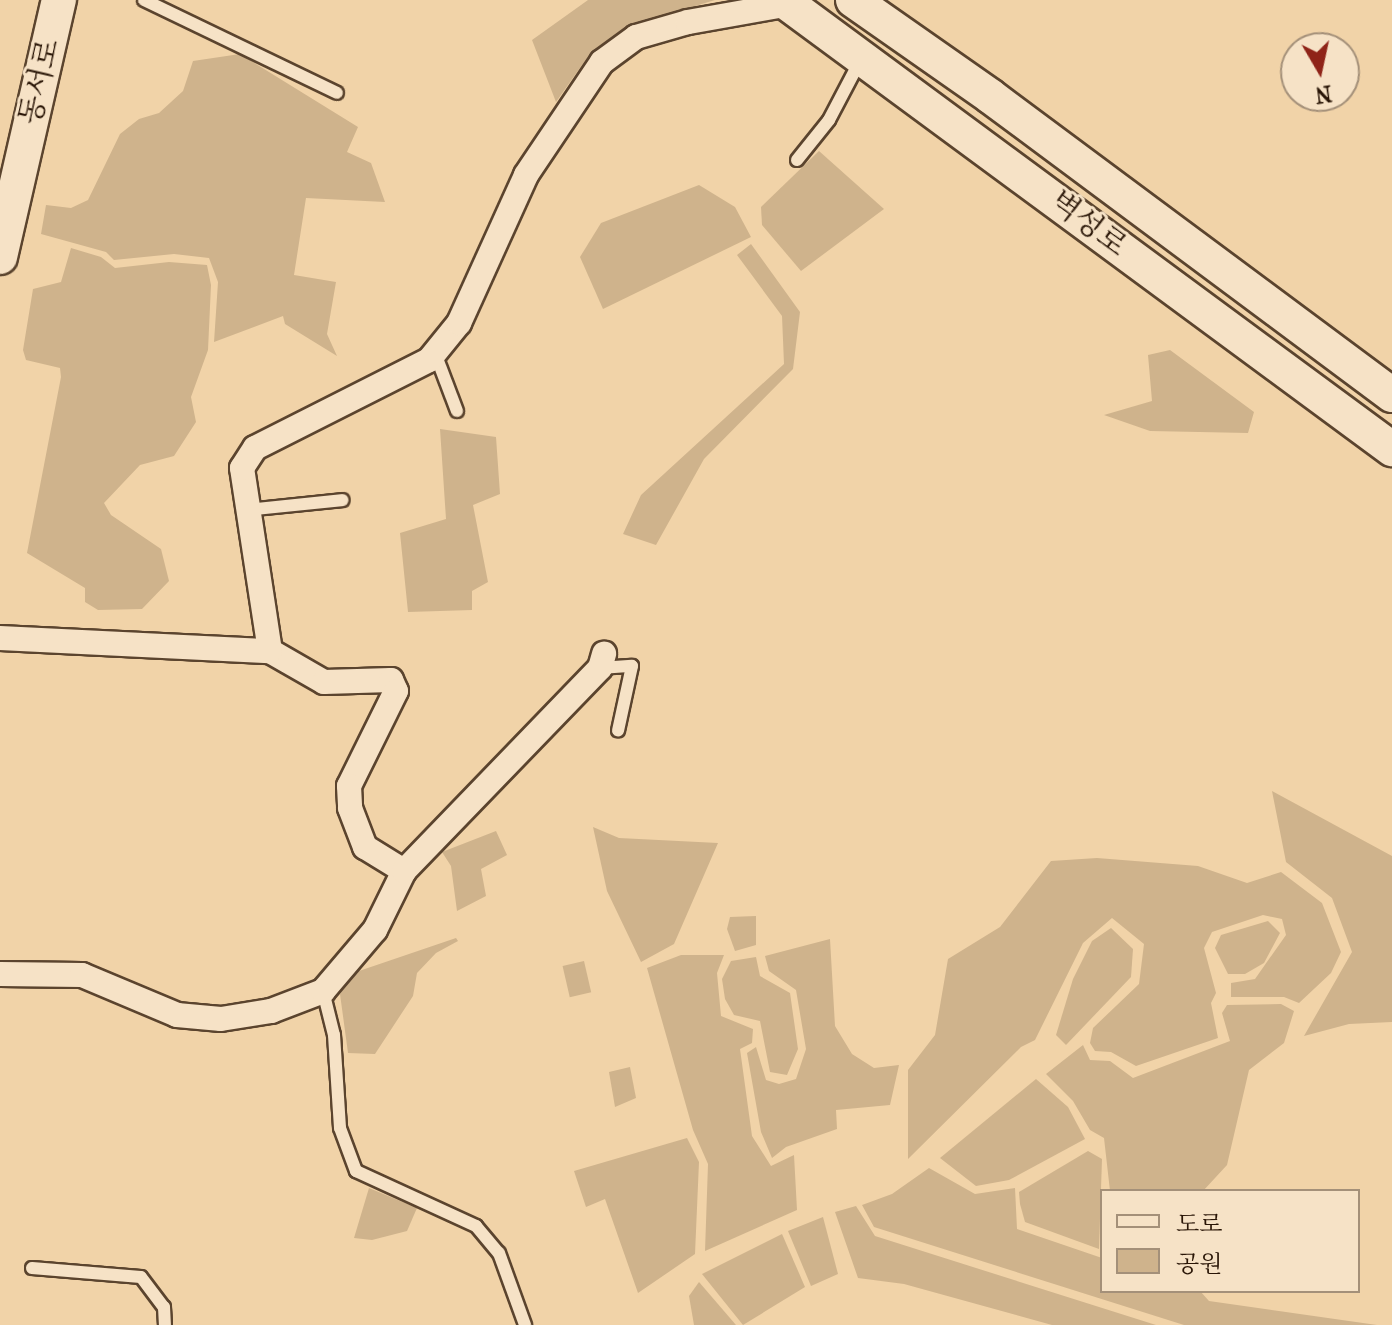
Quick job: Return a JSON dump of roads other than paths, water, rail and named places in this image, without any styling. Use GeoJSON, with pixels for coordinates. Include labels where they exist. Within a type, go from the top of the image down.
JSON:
{"type":"FeatureCollection","features":[{"type":"Feature","properties":{"kind":"main road","name":"동서로"},"geometry":{"type":"LineString","coordinates":[[0,257],[9,181],[59,0]]}},
{"type":"Feature","properties":{"kind":"main road","name":"벽성로"},"geometry":{"type":"LineString","coordinates":[[853,0],[990,96],[1392,395]]}},
{"type":"Feature","properties":{"kind":"main road","name":"벽성로"},"geometry":{"type":"LineString","coordinates":[[786,2],[1392,449]]}},
{"type":"Feature","properties":{"kind":"street"},"geometry":{"type":"LineString","coordinates":[[270,651],[242,468],[255,448],[435,353],[459,323],[526,175],[602,62],[636,37],[688,22],[786,2]]}},
{"type":"Feature","properties":{"kind":"street"},"geometry":{"type":"LineString","coordinates":[[0,638],[270,651],[324,682],[391,680],[396,691],[349,786],[350,808],[365,847],[404,871]]}},
{"type":"Feature","properties":{"kind":"street"},"geometry":{"type":"LineString","coordinates":[[0,974],[82,975],[177,1015],[221,1019],[271,1011],[323,991],[375,930],[404,871],[602,661]]}},
{"type":"Feature","properties":{"kind":"lane"},"geometry":{"type":"LineString","coordinates":[[144,0],[337,93]]}},
{"type":"Feature","properties":{"kind":"lane"},"geometry":{"type":"LineString","coordinates":[[797,160],[829,120],[862,57]]}},
{"type":"Feature","properties":{"kind":"lane"},"geometry":{"type":"LineString","coordinates":[[435,353],[457,411]]}},
{"type":"Feature","properties":{"kind":"lane"},"geometry":{"type":"LineString","coordinates":[[246,510],[342,500]]}},
{"type":"Feature","properties":{"kind":"lane"},"geometry":{"type":"LineString","coordinates":[[602,661],[632,666],[618,731]]}},
{"type":"Feature","properties":{"kind":"lane"},"geometry":{"type":"LineString","coordinates":[[323,991],[334,1035],[340,1128],[356,1171],[476,1226],[499,1253],[525,1325]]}},
{"type":"Feature","properties":{"kind":"lane"},"geometry":{"type":"LineString","coordinates":[[32,1268],[141,1277],[164,1307],[165,1325]]}}]}
